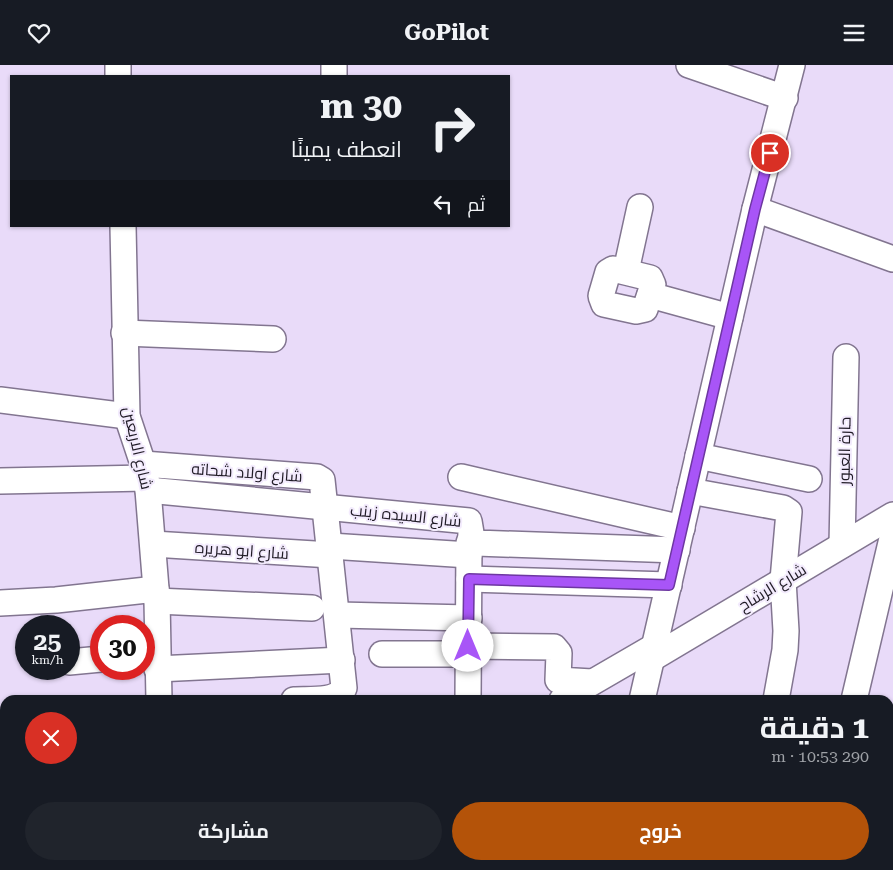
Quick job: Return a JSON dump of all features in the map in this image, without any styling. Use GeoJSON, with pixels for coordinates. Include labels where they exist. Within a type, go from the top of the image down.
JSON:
{"type":"FeatureCollection","features":[{"type":"Feature","properties":{"kind":"street"},"geometry":{"type":"LineString","coordinates":[[689,65],[785,98]]}},
{"type":"Feature","properties":{"kind":"street"},"geometry":{"type":"LineString","coordinates":[[643,695],[755,209],[792,65]]}},
{"type":"Feature","properties":{"kind":"street"},"geometry":{"type":"LineString","coordinates":[[626,271],[640,207]]}},
{"type":"Feature","properties":{"kind":"street"},"geometry":{"type":"LineString","coordinates":[[755,209],[893,259]]}},
{"type":"Feature","properties":{"kind":"street","name":"شارع الاربعين"},"geometry":{"type":"LineString","coordinates":[[123,227],[127,416],[145,477],[154,544],[157,595],[155,628]]}},
{"type":"Feature","properties":{"kind":"street"},"geometry":{"type":"LineString","coordinates":[[613,269],[650,278],[653,285],[650,295],[645,309],[641,311],[604,304],[601,296],[608,272],[613,269]]}},
{"type":"Feature","properties":{"kind":"street"},"geometry":{"type":"LineString","coordinates":[[650,295],[730,317]]}},
{"type":"Feature","properties":{"kind":"street"},"geometry":{"type":"LineString","coordinates":[[124,333],[273,339]]}},
{"type":"Feature","properties":{"kind":"street","name":"حارة العبور"},"geometry":{"type":"LineString","coordinates":[[842,545],[846,357]]}},
{"type":"Feature","properties":{"kind":"street"},"geometry":{"type":"LineString","coordinates":[[0,400],[127,416]]}},
{"type":"Feature","properties":{"kind":"street"},"geometry":{"type":"LineString","coordinates":[[698,456],[809,479]]}},
{"type":"Feature","properties":{"kind":"street","name":"شارع السيده زينب"},"geometry":{"type":"LineString","coordinates":[[0,481],[145,477],[326,507],[469,521],[470,546],[476,543],[679,539]]}},
{"type":"Feature","properties":{"kind":"street"},"geometry":{"type":"LineString","coordinates":[[461,477],[679,539]]}},
{"type":"Feature","properties":{"kind":"street"},"geometry":{"type":"LineString","coordinates":[[690,491],[787,509],[789,516],[783,580],[786,631],[777,695]]}},
{"type":"Feature","properties":{"kind":"street"},"geometry":{"type":"LineString","coordinates":[[326,507],[344,684],[342,693],[338,695]]}},
{"type":"Feature","properties":{"kind":"street","name":"شارع الرشاح"},"geometry":{"type":"LineString","coordinates":[[571,695],[783,580],[893,515]]}},
{"type":"Feature","properties":{"kind":"street"},"geometry":{"type":"LineString","coordinates":[[855,695],[893,534]]}},
{"type":"Feature","properties":{"kind":"street","name":"شارع ابو هريره"},"geometry":{"type":"LineString","coordinates":[[154,544],[331,551],[470,546]]}},
{"type":"Feature","properties":{"kind":"street"},"geometry":{"type":"LineString","coordinates":[[468,695],[470,546]]}},
{"type":"Feature","properties":{"kind":"street"},"geometry":{"type":"LineString","coordinates":[[469,579],[669,585]]}},
{"type":"Feature","properties":{"kind":"street"},"geometry":{"type":"LineString","coordinates":[[0,603],[157,595],[312,608]]}},
{"type":"Feature","properties":{"kind":"street"},"geometry":{"type":"LineString","coordinates":[[338,615],[468,618]]}},
{"type":"Feature","properties":{"kind":"street"},"geometry":{"type":"LineString","coordinates":[[382,654],[554,647],[559,653],[558,680],[592,683]]}},
{"type":"Feature","properties":{"kind":"street"},"geometry":{"type":"LineString","coordinates":[[155,660],[342,661]]}},
{"type":"Feature","properties":{"kind":"street","name":"شارع الاربعين"},"geometry":{"type":"LineString","coordinates":[[155,673],[158,695]]}},
{"type":"Feature","properties":{"kind":"route"},"geometry":{"type":"LineString","coordinates":[[468,646],[469,579],[669,585],[755,209],[770,153]]}}]}
